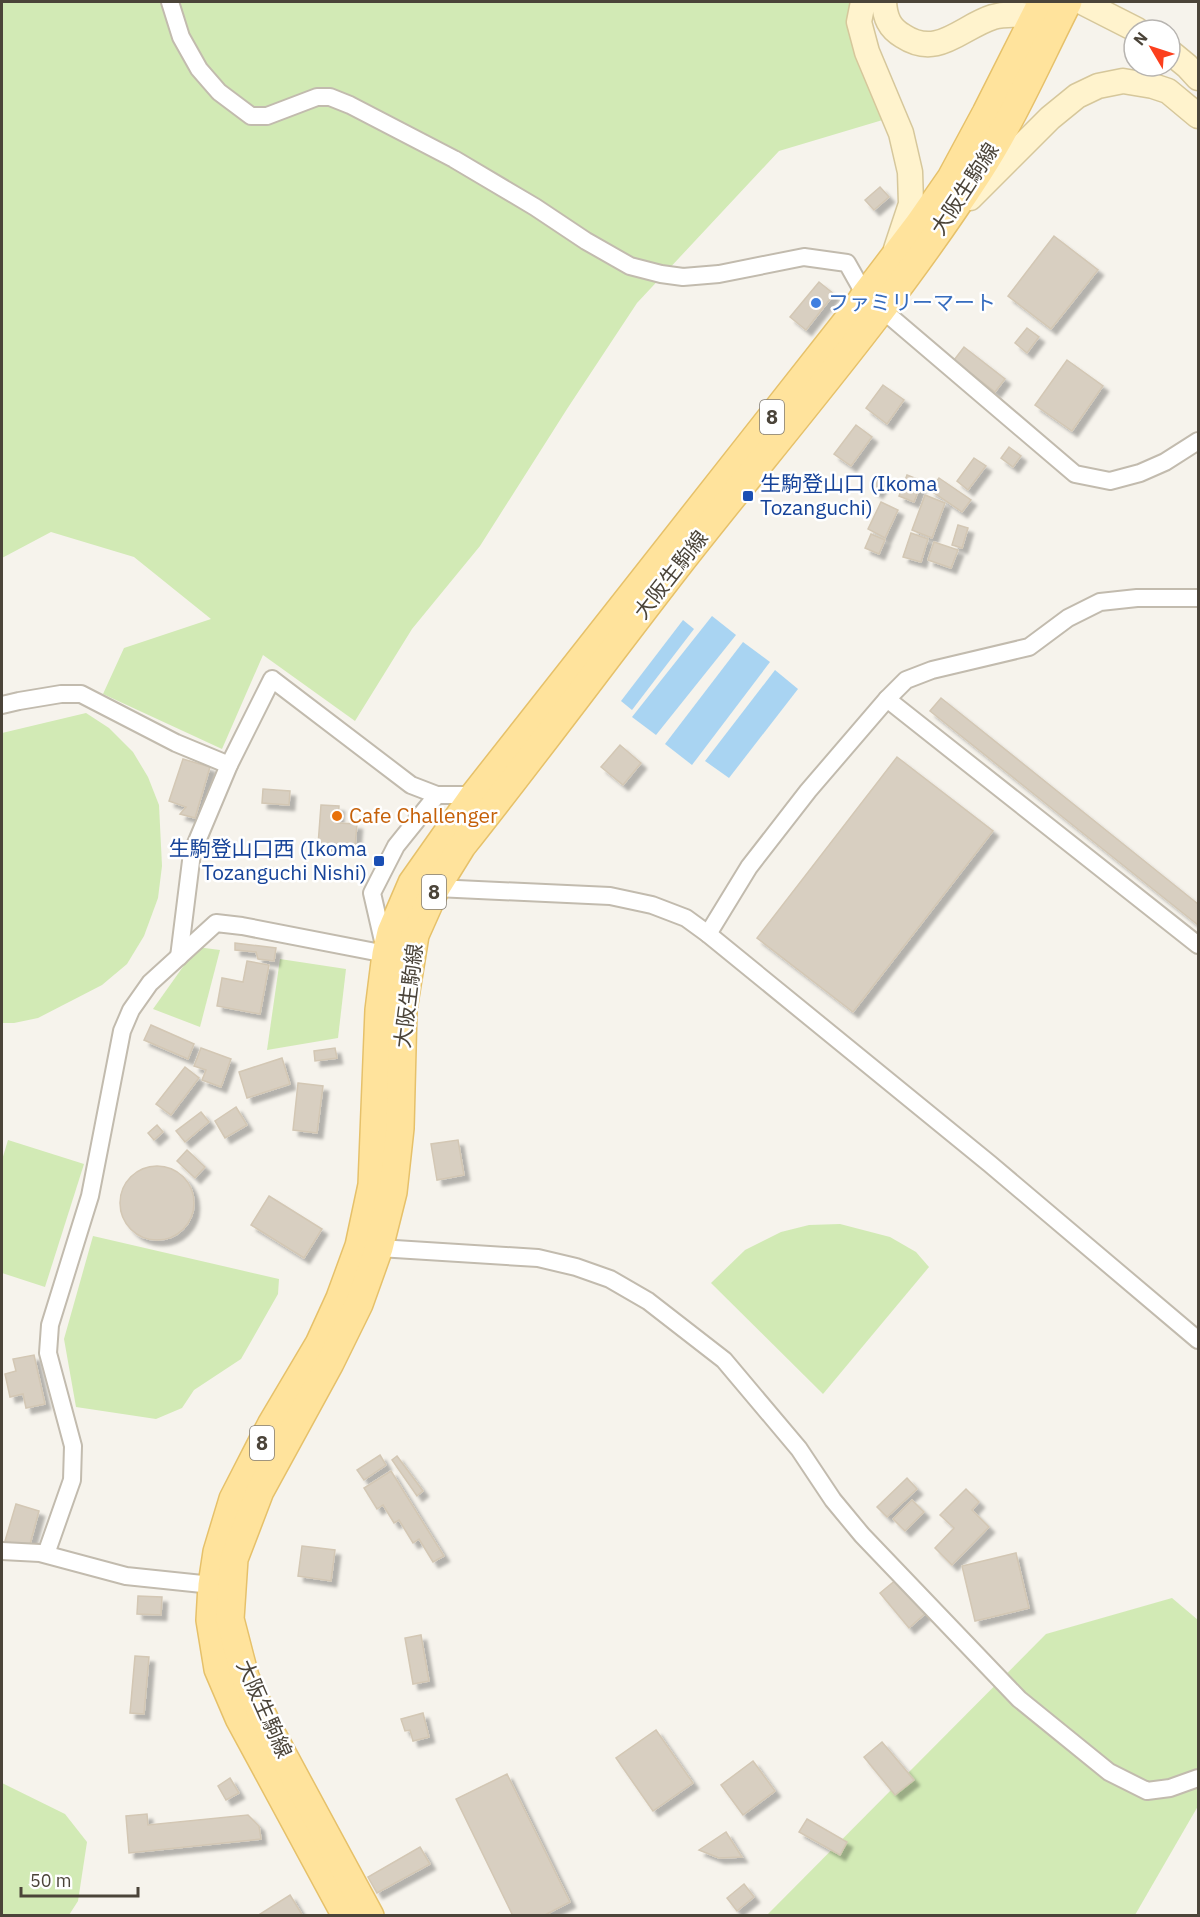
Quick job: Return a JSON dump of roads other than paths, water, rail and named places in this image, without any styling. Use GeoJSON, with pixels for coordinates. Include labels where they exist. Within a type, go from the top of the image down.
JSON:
{"type":"FeatureCollection","features":[{"type":"Feature","properties":{"kind":"main road","name":"大阪生駒線"},"geometry":{"type":"LineString","coordinates":[[370,1916],[269,1729],[245,1677],[230,1619],[234,1559],[260,1491],[350,1323],[379,1248],[393,1192],[400,1128],[405,998],[415,935],[436,888],[462,846],[680,563],[873,302],[941,229],[980,171],[1014,110],[1068,2]]}},
{"type":"Feature","properties":{"kind":"main road","name":"大阪生駒線"},"geometry":{"type":"LineString","coordinates":[[346,1916],[239,1718],[218,1669],[210,1620],[217,1552],[233,1499],[271,1425],[319,1344],[340,1298],[359,1246],[372,1185],[379,1010],[391,932],[412,883],[474,795],[854,312],[873,302],[893,260],[951,178],[1039,9]]}},
{"type":"Feature","properties":{"kind":"street"},"geometry":{"type":"LineString","coordinates":[[170,2],[181,37],[199,69],[219,92],[251,116],[267,117],[317,97],[330,98],[350,105],[454,159],[535,207],[586,242],[630,266],[683,277],[719,274],[804,257],[847,263],[873,302],[1075,474],[1110,481],[1140,473],[1165,462],[1198,441]]}},
{"type":"Feature","properties":{"kind":"street"},"geometry":{"type":"LineString","coordinates":[[863,2],[859,22],[867,52],[901,133],[910,172],[911,204],[893,260]]}},
{"type":"Feature","properties":{"kind":"street"},"geometry":{"type":"LineString","coordinates":[[884,2],[886,18],[895,32],[910,41],[924,45],[941,43],[992,17],[1039,9]]}},
{"type":"Feature","properties":{"kind":"street"},"geometry":{"type":"LineString","coordinates":[[1082,2],[1106,6],[1132,18]]}},
{"type":"Feature","properties":{"kind":"street"},"geometry":{"type":"LineString","coordinates":[[1106,6],[1122,18]]}},
{"type":"Feature","properties":{"kind":"street"},"geometry":{"type":"LineString","coordinates":[[1182,50],[1198,64]]}},
{"type":"Feature","properties":{"kind":"street"},"geometry":{"type":"LineString","coordinates":[[1182,62],[1198,78]]}},
{"type":"Feature","properties":{"kind":"street"},"geometry":{"type":"LineString","coordinates":[[941,229],[1050,118],[1077,96],[1098,86],[1123,81],[1153,86],[1168,91],[1198,116]]}},
{"type":"Feature","properties":{"kind":"street"},"geometry":{"type":"LineString","coordinates":[[708,934],[749,867],[808,791],[906,680],[932,670],[1029,647],[1068,618],[1100,602],[1137,598],[1198,598]]}},
{"type":"Feature","properties":{"kind":"street"},"geometry":{"type":"LineString","coordinates":[[179,957],[192,853],[229,765],[272,680],[411,786],[437,795],[474,795]]}},
{"type":"Feature","properties":{"kind":"street"},"geometry":{"type":"LineString","coordinates":[[2,705],[61,694],[81,694],[176,743],[229,765]]}},
{"type":"Feature","properties":{"kind":"street"},"geometry":{"type":"LineString","coordinates":[[887,699],[1198,945]]}},
{"type":"Feature","properties":{"kind":"street"},"geometry":{"type":"LineString","coordinates":[[46,1554],[72,1480],[73,1446],[48,1353],[50,1325],[90,1196],[122,1031],[131,1010],[150,983],[216,923],[386,954],[372,893],[396,846],[437,795]]}},
{"type":"Feature","properties":{"kind":"street"},"geometry":{"type":"LineString","coordinates":[[436,888],[610,896],[652,905],[686,918],[990,1164],[1198,1340]]}},
{"type":"Feature","properties":{"kind":"street"},"geometry":{"type":"LineString","coordinates":[[379,1248],[538,1258],[576,1267],[610,1279],[648,1301],[723,1360],[799,1449],[832,1500],[862,1535],[1019,1699],[1109,1772],[1147,1791],[1170,1788],[1198,1778]]}},
{"type":"Feature","properties":{"kind":"street"},"geometry":{"type":"LineString","coordinates":[[2,1551],[46,1554],[126,1576],[212,1585]]}},
{"type":"Feature","properties":{"kind":"water"},"geometry":{"type":"Polygon","coordinates":[[[712,616],[736,635],[656,735],[632,717],[712,616]]]}},
{"type":"Feature","properties":{"kind":"water"},"geometry":{"type":"Polygon","coordinates":[[[683,620],[694,629],[632,710],[621,701],[683,620]]]}},
{"type":"Feature","properties":{"kind":"water"},"geometry":{"type":"Polygon","coordinates":[[[743,642],[770,662],[692,765],[665,744],[743,642]]]}},
{"type":"Feature","properties":{"kind":"water"},"geometry":{"type":"Polygon","coordinates":[[[775,670],[798,689],[729,778],[705,761],[775,670]]]}},
{"type":"Feature","properties":{"kind":"place","name":"ファミリーマート"},"geometry":{"type":"Point","coordinates":[816,303]}},
{"type":"Feature","properties":{"kind":"place","name":"生駒登山口 (Ikoma Tozanguchi)"},"geometry":{"type":"Point","coordinates":[748,496]}},
{"type":"Feature","properties":{"kind":"place","name":"Cafe Challenger"},"geometry":{"type":"Point","coordinates":[337,816]}},
{"type":"Feature","properties":{"kind":"place","name":"生駒登山口西 (Ikoma Tozanguchi Nishi)"},"geometry":{"type":"Point","coordinates":[379,861]}}]}
